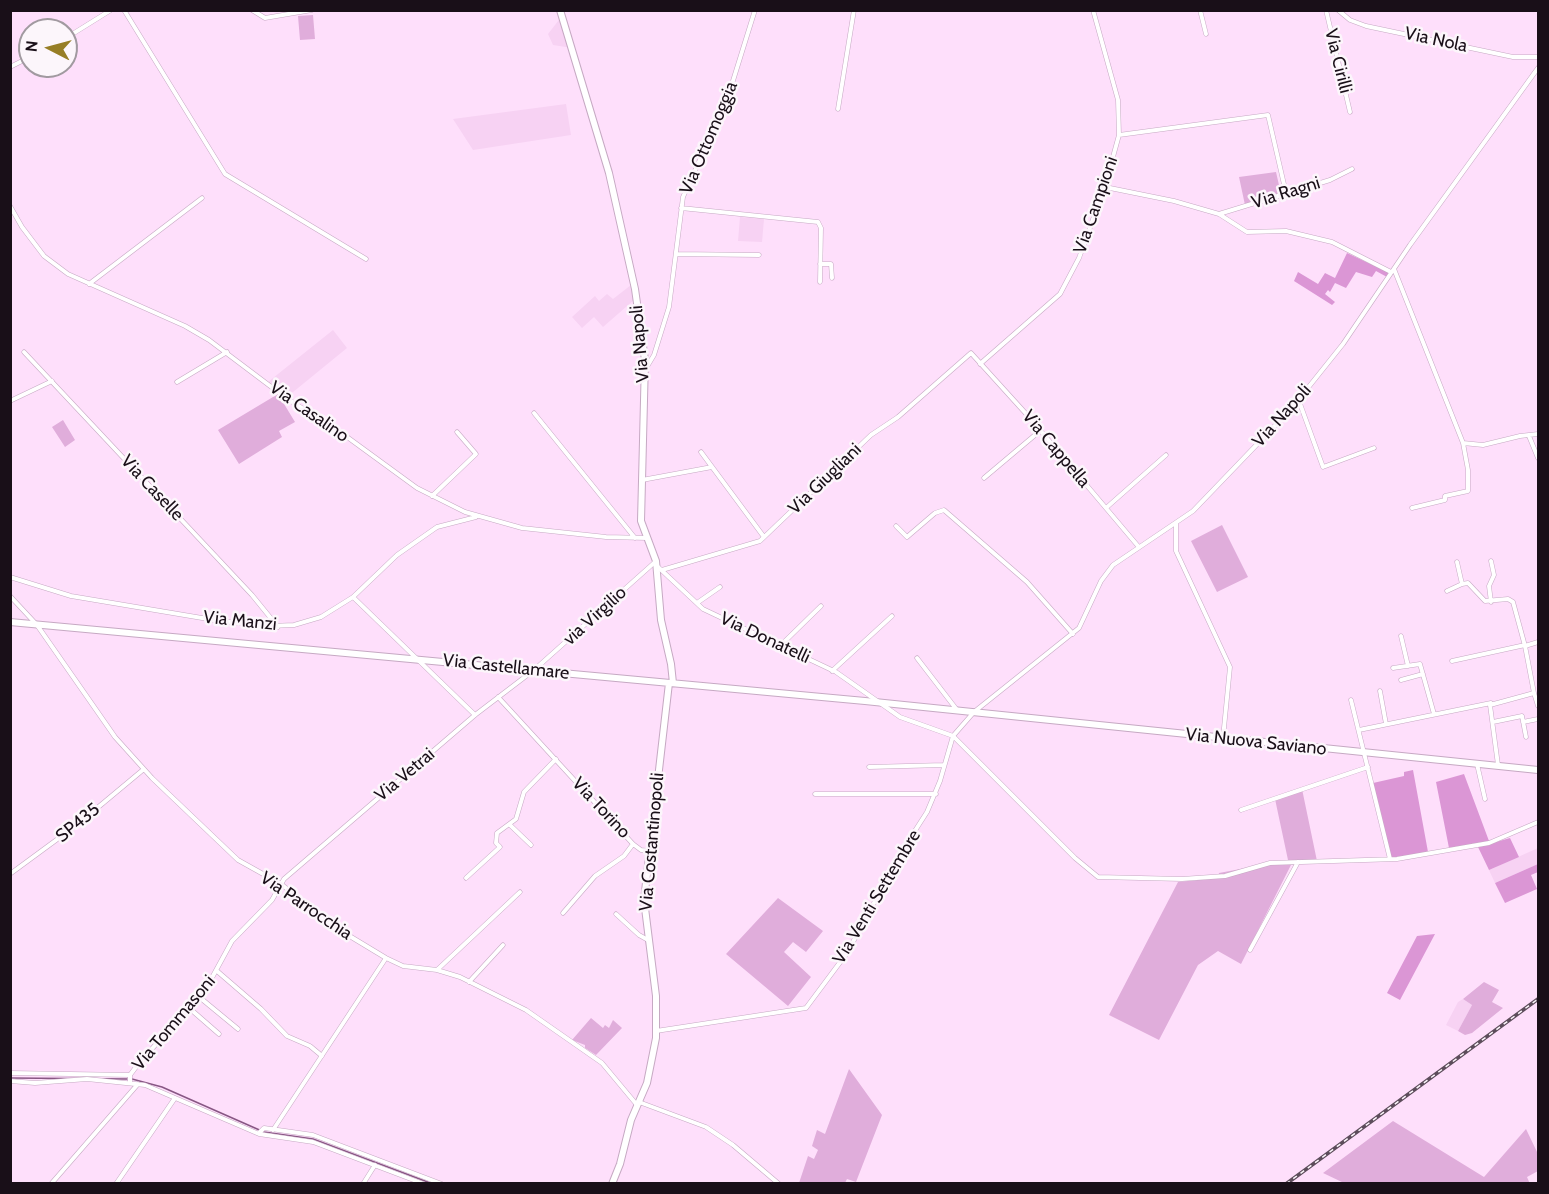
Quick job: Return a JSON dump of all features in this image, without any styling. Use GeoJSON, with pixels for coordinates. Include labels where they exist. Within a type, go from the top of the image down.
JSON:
{"type":"FeatureCollection","features":[{"type":"Feature","properties":{"kind":"main road","name":"Via Napoli"},"geometry":{"type":"LineString","coordinates":[[560,10],[590,102],[626,240],[645,370],[641,521],[658,566],[661,620],[672,664],[671,683]]}},
{"type":"Feature","properties":{"kind":"main road","name":"Via Castellamare"},"geometry":{"type":"LineString","coordinates":[[10,622],[417,658],[974,712]]}},
{"type":"Feature","properties":{"kind":"main road","name":"Via Costantinopoli"},"geometry":{"type":"LineString","coordinates":[[612,1184],[638,1103],[647,1083],[656,1031],[655,987],[644,900],[671,683]]}},
{"type":"Feature","properties":{"kind":"main road","name":"Via Nuova Saviano"},"geometry":{"type":"LineString","coordinates":[[974,712],[1539,770]]}},
{"type":"Feature","properties":{"kind":"street"},"geometry":{"type":"LineString","coordinates":[[78,31],[111,10]]}},
{"type":"Feature","properties":{"kind":"street"},"geometry":{"type":"LineString","coordinates":[[124,10],[225,174],[366,259]]}},
{"type":"Feature","properties":{"kind":"street"},"geometry":{"type":"LineString","coordinates":[[252,10],[262,17],[289,16],[312,10]]}},
{"type":"Feature","properties":{"kind":"street","name":"Via Ottomoggia"},"geometry":{"type":"LineString","coordinates":[[645,370],[654,355],[669,307],[681,208],[691,176],[727,100],[755,10]]}},
{"type":"Feature","properties":{"kind":"street"},"geometry":{"type":"LineString","coordinates":[[838,109],[854,10]]}},
{"type":"Feature","properties":{"kind":"street","name":"Via Campioni"},"geometry":{"type":"LineString","coordinates":[[980,363],[1060,294],[1079,258],[1105,186],[1119,135],[1118,100],[1093,10]]}},
{"type":"Feature","properties":{"kind":"street"},"geometry":{"type":"LineString","coordinates":[[1200,10],[1206,34]]}},
{"type":"Feature","properties":{"kind":"street","name":"Via Cirilli"},"geometry":{"type":"LineString","coordinates":[[1326,10],[1350,111]]}},
{"type":"Feature","properties":{"kind":"street","name":"Via Nola"},"geometry":{"type":"LineString","coordinates":[[1338,10],[1350,20],[1366,26],[1513,57],[1539,57]]}},
{"type":"Feature","properties":{"kind":"street","name":"Via Napoli"},"geometry":{"type":"LineString","coordinates":[[974,712],[1073,633],[1083,622],[1107,572],[1138,546],[1193,511],[1298,400],[1343,344],[1393,270],[1539,68]]}},
{"type":"Feature","properties":{"kind":"street"},"geometry":{"type":"LineString","coordinates":[[1119,135],[1268,115],[1286,193]]}},
{"type":"Feature","properties":{"kind":"street","name":"Via Ragni"},"geometry":{"type":"LineString","coordinates":[[1219,214],[1330,180],[1352,169]]}},
{"type":"Feature","properties":{"kind":"street","name":"Via Ragni"},"geometry":{"type":"LineString","coordinates":[[1105,186],[1174,201],[1219,214],[1247,232],[1286,231],[1332,242],[1393,270]]}},
{"type":"Feature","properties":{"kind":"street"},"geometry":{"type":"LineString","coordinates":[[89,285],[202,198]]}},
{"type":"Feature","properties":{"kind":"street","name":"Via Casalino"},"geometry":{"type":"LineString","coordinates":[[10,206],[22,227],[44,256],[68,274],[185,326],[227,352],[286,398],[343,434],[417,488],[432,496],[476,516],[535,531],[647,538]]}},
{"type":"Feature","properties":{"kind":"street"},"geometry":{"type":"LineString","coordinates":[[681,208],[818,222],[821,228],[820,282]]}},
{"type":"Feature","properties":{"kind":"street"},"geometry":{"type":"LineString","coordinates":[[676,254],[759,255]]}},
{"type":"Feature","properties":{"kind":"street"},"geometry":{"type":"LineString","coordinates":[[820,264],[831,264],[832,278]]}},
{"type":"Feature","properties":{"kind":"street"},"geometry":{"type":"LineString","coordinates":[[1393,270],[1463,443],[1468,470],[1468,491],[1445,496],[1445,500],[1412,508]]}},
{"type":"Feature","properties":{"kind":"street","name":"Via Caselle"},"geometry":{"type":"LineString","coordinates":[[24,352],[252,595],[278,627]]}},
{"type":"Feature","properties":{"kind":"street"},"geometry":{"type":"LineString","coordinates":[[177,382],[227,352]]}},
{"type":"Feature","properties":{"kind":"street","name":"Via Cappella"},"geometry":{"type":"LineString","coordinates":[[972,353],[1041,430],[1138,546]]}},
{"type":"Feature","properties":{"kind":"street","name":"Via Giugliani"},"geometry":{"type":"LineString","coordinates":[[658,566],[760,541],[871,435],[898,417],[972,353]]}},
{"type":"Feature","properties":{"kind":"street"},"geometry":{"type":"LineString","coordinates":[[10,401],[52,381]]}},
{"type":"Feature","properties":{"kind":"street"},"geometry":{"type":"LineString","coordinates":[[1298,400],[1323,467],[1374,448]]}},
{"type":"Feature","properties":{"kind":"street"},"geometry":{"type":"LineString","coordinates":[[534,413],[635,538]]}},
{"type":"Feature","properties":{"kind":"street"},"geometry":{"type":"LineString","coordinates":[[984,478],[1041,430]]}},
{"type":"Feature","properties":{"kind":"street"},"geometry":{"type":"LineString","coordinates":[[432,496],[476,454],[457,432]]}},
{"type":"Feature","properties":{"kind":"street"},"geometry":{"type":"LineString","coordinates":[[1463,443],[1477,446],[1539,435]]}},
{"type":"Feature","properties":{"kind":"street"},"geometry":{"type":"LineString","coordinates":[[1529,436],[1539,458]]}},
{"type":"Feature","properties":{"kind":"street"},"geometry":{"type":"LineString","coordinates":[[701,452],[764,537]]}},
{"type":"Feature","properties":{"kind":"street"},"geometry":{"type":"LineString","coordinates":[[1106,508],[1166,455]]}},
{"type":"Feature","properties":{"kind":"street"},"geometry":{"type":"LineString","coordinates":[[641,481],[712,466]]}},
{"type":"Feature","properties":{"kind":"street"},"geometry":{"type":"LineString","coordinates":[[896,526],[907,537],[935,513],[944,510],[1027,582],[1073,633]]}},
{"type":"Feature","properties":{"kind":"street","name":"Via Manzi"},"geometry":{"type":"LineString","coordinates":[[10,577],[70,596],[220,621],[278,627],[321,617],[353,597],[397,555],[437,527],[476,516]]}},
{"type":"Feature","properties":{"kind":"street"},"geometry":{"type":"LineString","coordinates":[[1176,522],[1176,551],[1230,667],[1223,738]]}},
{"type":"Feature","properties":{"kind":"street"},"geometry":{"type":"LineString","coordinates":[[1491,561],[1494,576],[1489,582],[1491,602]]}},
{"type":"Feature","properties":{"kind":"street"},"geometry":{"type":"LineString","coordinates":[[1457,562],[1462,584]]}},
{"type":"Feature","properties":{"kind":"street","name":"Via Donatelli"},"geometry":{"type":"LineString","coordinates":[[658,566],[703,609],[832,670],[900,717],[953,736]]}},
{"type":"Feature","properties":{"kind":"street","name":"via Virgilio"},"geometry":{"type":"LineString","coordinates":[[534,670],[658,566]]}},
{"type":"Feature","properties":{"kind":"street"},"geometry":{"type":"LineString","coordinates":[[1447,591],[1468,583],[1482,599],[1491,602],[1505,599],[1514,602],[1534,693],[1539,706]]}},
{"type":"Feature","properties":{"kind":"street"},"geometry":{"type":"LineString","coordinates":[[697,603],[720,587]]}},
{"type":"Feature","properties":{"kind":"street","name":"Via Parrocchia"},"geometry":{"type":"LineString","coordinates":[[10,596],[37,625],[104,723],[144,769],[238,860],[281,884],[327,922],[386,958],[403,966],[437,970],[469,982],[526,1010],[595,1058],[609,1070],[638,1103]]}},
{"type":"Feature","properties":{"kind":"street"},"geometry":{"type":"LineString","coordinates":[[353,597],[475,715]]}},
{"type":"Feature","properties":{"kind":"street"},"geometry":{"type":"LineString","coordinates":[[780,646],[821,606]]}},
{"type":"Feature","properties":{"kind":"street"},"geometry":{"type":"LineString","coordinates":[[832,670],[892,616]]}},
{"type":"Feature","properties":{"kind":"street"},"geometry":{"type":"LineString","coordinates":[[1401,636],[1408,666]]}},
{"type":"Feature","properties":{"kind":"street"},"geometry":{"type":"LineString","coordinates":[[1452,661],[1539,642]]}},
{"type":"Feature","properties":{"kind":"street"},"geometry":{"type":"LineString","coordinates":[[917,658],[957,710]]}},
{"type":"Feature","properties":{"kind":"street"},"geometry":{"type":"LineString","coordinates":[[1393,668],[1420,664],[1434,714]]}},
{"type":"Feature","properties":{"kind":"street","name":"Via Vetrai"},"geometry":{"type":"LineString","coordinates":[[281,884],[316,850],[475,715],[534,670]]}},
{"type":"Feature","properties":{"kind":"street"},"geometry":{"type":"LineString","coordinates":[[1401,680],[1423,674]]}},
{"type":"Feature","properties":{"kind":"street"},"geometry":{"type":"LineString","coordinates":[[1380,691],[1386,724]]}},
{"type":"Feature","properties":{"kind":"street"},"geometry":{"type":"LineString","coordinates":[[1359,730],[1534,693]]}},
{"type":"Feature","properties":{"kind":"street","name":"Via Torino"},"geometry":{"type":"LineString","coordinates":[[498,697],[633,844],[641,850],[649,851]]}},
{"type":"Feature","properties":{"kind":"street"},"geometry":{"type":"LineString","coordinates":[[1351,700],[1390,859]]}},
{"type":"Feature","properties":{"kind":"street"},"geometry":{"type":"LineString","coordinates":[[1491,703],[1498,766]]}},
{"type":"Feature","properties":{"kind":"street","name":"Via Venti Settembre"},"geometry":{"type":"LineString","coordinates":[[656,1031],[806,1008],[856,937],[893,867],[916,832],[936,794],[953,736],[974,712]]}},
{"type":"Feature","properties":{"kind":"street"},"geometry":{"type":"LineString","coordinates":[[1493,722],[1522,716],[1526,737]]}},
{"type":"Feature","properties":{"kind":"street"},"geometry":{"type":"LineString","coordinates":[[1523,722],[1539,719]]}},
{"type":"Feature","properties":{"kind":"street"},"geometry":{"type":"LineString","coordinates":[[953,736],[1075,858],[1098,878],[1176,879],[1225,876],[1270,863],[1390,859],[1490,843],[1539,822]]}},
{"type":"Feature","properties":{"kind":"street"},"geometry":{"type":"LineString","coordinates":[[466,878],[500,847],[496,843],[497,833],[516,819],[524,792],[556,759]]}},
{"type":"Feature","properties":{"kind":"street"},"geometry":{"type":"LineString","coordinates":[[1477,764],[1485,799]]}},
{"type":"Feature","properties":{"kind":"street"},"geometry":{"type":"LineString","coordinates":[[869,767],[944,765]]}},
{"type":"Feature","properties":{"kind":"street"},"geometry":{"type":"LineString","coordinates":[[1241,810],[1368,767]]}},
{"type":"Feature","properties":{"kind":"street","name":"SP435"},"geometry":{"type":"LineString","coordinates":[[10,873],[78,824],[144,769]]}},
{"type":"Feature","properties":{"kind":"street"},"geometry":{"type":"LineString","coordinates":[[815,794],[936,794]]}},
{"type":"Feature","properties":{"kind":"street"},"geometry":{"type":"LineString","coordinates":[[510,825],[531,845]]}},
{"type":"Feature","properties":{"kind":"street"},"geometry":{"type":"LineString","coordinates":[[563,913],[595,876],[624,856],[633,844]]}},
{"type":"Feature","properties":{"kind":"street"},"geometry":{"type":"LineString","coordinates":[[1250,950],[1299,861]]}},
{"type":"Feature","properties":{"kind":"street","name":"Via Tommasoni"},"geometry":{"type":"LineString","coordinates":[[130,1079],[217,971],[232,941],[272,900],[281,884]]}},
{"type":"Feature","properties":{"kind":"street"},"geometry":{"type":"LineString","coordinates":[[437,970],[520,892]]}},
{"type":"Feature","properties":{"kind":"street"},"geometry":{"type":"LineString","coordinates":[[616,914],[648,940]]}},
{"type":"Feature","properties":{"kind":"street"},"geometry":{"type":"LineString","coordinates":[[469,982],[503,945]]}},
{"type":"Feature","properties":{"kind":"street"},"geometry":{"type":"LineString","coordinates":[[273,1130],[386,958]]}},
{"type":"Feature","properties":{"kind":"street"},"geometry":{"type":"LineString","coordinates":[[217,971],[261,1009],[287,1036],[310,1046],[322,1056]]}},
{"type":"Feature","properties":{"kind":"street"},"geometry":{"type":"LineString","coordinates":[[198,996],[238,1029]]}},
{"type":"Feature","properties":{"kind":"street"},"geometry":{"type":"LineString","coordinates":[[188,1007],[219,1034]]}},
{"type":"Feature","properties":{"kind":"street"},"geometry":{"type":"LineString","coordinates":[[10,1074],[130,1079],[260,1132],[313,1142],[424,1184]]}},
{"type":"Feature","properties":{"kind":"street"},"geometry":{"type":"LineString","coordinates":[[10,1081],[35,1083],[75,1079],[130,1079]]}},
{"type":"Feature","properties":{"kind":"street"},"geometry":{"type":"LineString","coordinates":[[51,1184],[138,1084]]}},
{"type":"Feature","properties":{"kind":"street"},"geometry":{"type":"LineString","coordinates":[[116,1184],[175,1098]]}},
{"type":"Feature","properties":{"kind":"street"},"geometry":{"type":"LineString","coordinates":[[638,1103],[706,1126],[733,1145],[779,1184]]}},
{"type":"Feature","properties":{"kind":"street"},"geometry":{"type":"LineString","coordinates":[[260,1132],[273,1130],[313,1135],[442,1184]]}},
{"type":"Feature","properties":{"kind":"street"},"geometry":{"type":"LineString","coordinates":[[363,1184],[375,1165]]}},
{"type":"Feature","properties":{"kind":"shaded area"},"geometry":{"type":"Polygon","coordinates":[[[313,15],[315,39],[300,40],[298,16],[313,15]]]}},
{"type":"Feature","properties":{"kind":"shaded area"},"geometry":{"type":"Polygon","coordinates":[[[562,16],[572,48],[553,45],[548,34],[562,16]]]}},
{"type":"Feature","properties":{"kind":"shaded area"},"geometry":{"type":"Polygon","coordinates":[[[566,104],[571,135],[473,150],[453,119],[566,104]]]}},
{"type":"Feature","properties":{"kind":"shaded area"},"geometry":{"type":"Polygon","coordinates":[[[1276,172],[1281,194],[1245,205],[1239,177],[1276,172]]]}},
{"type":"Feature","properties":{"kind":"shaded area"},"geometry":{"type":"Polygon","coordinates":[[[740,217],[764,219],[762,242],[738,241],[740,217]]]}},
{"type":"Feature","properties":{"kind":"shaded area"},"geometry":{"type":"Polygon","coordinates":[[[1347,253],[1390,273],[1387,277],[1376,271],[1372,277],[1356,272],[1346,288],[1335,283],[1330,292],[1328,290],[1325,294],[1335,302],[1332,305],[1294,281],[1298,272],[1318,284],[1325,273],[1335,278],[1347,253]]]}},
{"type":"Feature","properties":{"kind":"shaded area"},"geometry":{"type":"Polygon","coordinates":[[[631,285],[634,300],[603,327],[594,317],[582,328],[572,317],[595,296],[599,301],[607,294],[613,299],[631,285]]]}},
{"type":"Feature","properties":{"kind":"shaded area"},"geometry":{"type":"Polygon","coordinates":[[[333,330],[347,348],[287,397],[268,382],[333,330]]]}},
{"type":"Feature","properties":{"kind":"shaded area"},"geometry":{"type":"Polygon","coordinates":[[[278,394],[295,422],[279,431],[282,437],[239,464],[218,430],[278,394]]]}},
{"type":"Feature","properties":{"kind":"shaded area"},"geometry":{"type":"Polygon","coordinates":[[[63,420],[75,440],[65,447],[52,427],[63,420]]]}},
{"type":"Feature","properties":{"kind":"shaded area"},"geometry":{"type":"Polygon","coordinates":[[[1222,525],[1248,577],[1217,592],[1191,541],[1222,525]]]}},
{"type":"Feature","properties":{"kind":"shaded area"},"geometry":{"type":"Polygon","coordinates":[[[1413,770],[1428,852],[1391,858],[1373,783],[1404,776],[1404,772],[1413,770]]]}},
{"type":"Feature","properties":{"kind":"shaded area"},"geometry":{"type":"Polygon","coordinates":[[[1464,774],[1489,841],[1449,848],[1436,782],[1464,774]]]}},
{"type":"Feature","properties":{"kind":"shaded area"},"geometry":{"type":"Polygon","coordinates":[[[1302,789],[1317,861],[1293,861],[1241,964],[1218,951],[1198,965],[1159,1040],[1109,1015],[1178,882],[1218,878],[1219,873],[1288,860],[1275,799],[1302,789]]]}},
{"type":"Feature","properties":{"kind":"shaded area"},"geometry":{"type":"Polygon","coordinates":[[[1510,838],[1519,857],[1489,870],[1478,847],[1510,838]]]}},
{"type":"Feature","properties":{"kind":"shaded area"},"geometry":{"type":"Polygon","coordinates":[[[1538,848],[1538,864],[1495,883],[1489,870],[1538,848]]]}},
{"type":"Feature","properties":{"kind":"shaded area"},"geometry":{"type":"Polygon","coordinates":[[[1538,864],[1538,872],[1531,875],[1537,889],[1505,903],[1495,883],[1538,864]]]}},
{"type":"Feature","properties":{"kind":"shaded area"},"geometry":{"type":"Polygon","coordinates":[[[778,898],[823,931],[806,952],[793,942],[784,952],[811,977],[788,1006],[726,954],[778,898]]]}},
{"type":"Feature","properties":{"kind":"shaded area"},"geometry":{"type":"Polygon","coordinates":[[[1435,934],[1400,1000],[1387,993],[1417,936],[1435,934]]]}},
{"type":"Feature","properties":{"kind":"shaded area"},"geometry":{"type":"Polygon","coordinates":[[[1484,982],[1499,990],[1492,1002],[1503,1008],[1472,1033],[1465,1035],[1458,1031],[1472,1005],[1463,999],[1484,982]]]}},
{"type":"Feature","properties":{"kind":"shaded area"},"geometry":{"type":"Polygon","coordinates":[[[1463,999],[1472,1005],[1458,1031],[1446,1025],[1458,1002],[1463,999]]]}},
{"type":"Feature","properties":{"kind":"shaded area"},"geometry":{"type":"Polygon","coordinates":[[[591,1018],[603,1028],[605,1025],[609,1028],[613,1020],[622,1028],[596,1055],[585,1048],[585,1045],[572,1040],[591,1018]]]}},
{"type":"Feature","properties":{"kind":"shaded area"},"geometry":{"type":"Polygon","coordinates":[[[849,1069],[882,1115],[856,1182],[847,1179],[845,1183],[799,1183],[808,1156],[814,1159],[818,1150],[812,1146],[817,1130],[825,1134],[849,1069]]]}},
{"type":"Feature","properties":{"kind":"shaded area"},"geometry":{"type":"Polygon","coordinates":[[[1393,1121],[1484,1177],[1526,1129],[1538,1154],[1538,1171],[1527,1177],[1530,1184],[1344,1183],[1323,1173],[1393,1121]]]}},
{"type":"Feature","properties":{"kind":"waterway"},"geometry":{"type":"LineString","coordinates":[[10,1078],[127,1079]]}},
{"type":"Feature","properties":{"kind":"waterway"},"geometry":{"type":"LineString","coordinates":[[132,1079],[162,1087],[264,1132],[313,1139],[433,1184]]}},
{"type":"Feature","properties":{"kind":"railway"},"geometry":{"type":"LineString","coordinates":[[1286,1184],[1538,999]]}}]}
